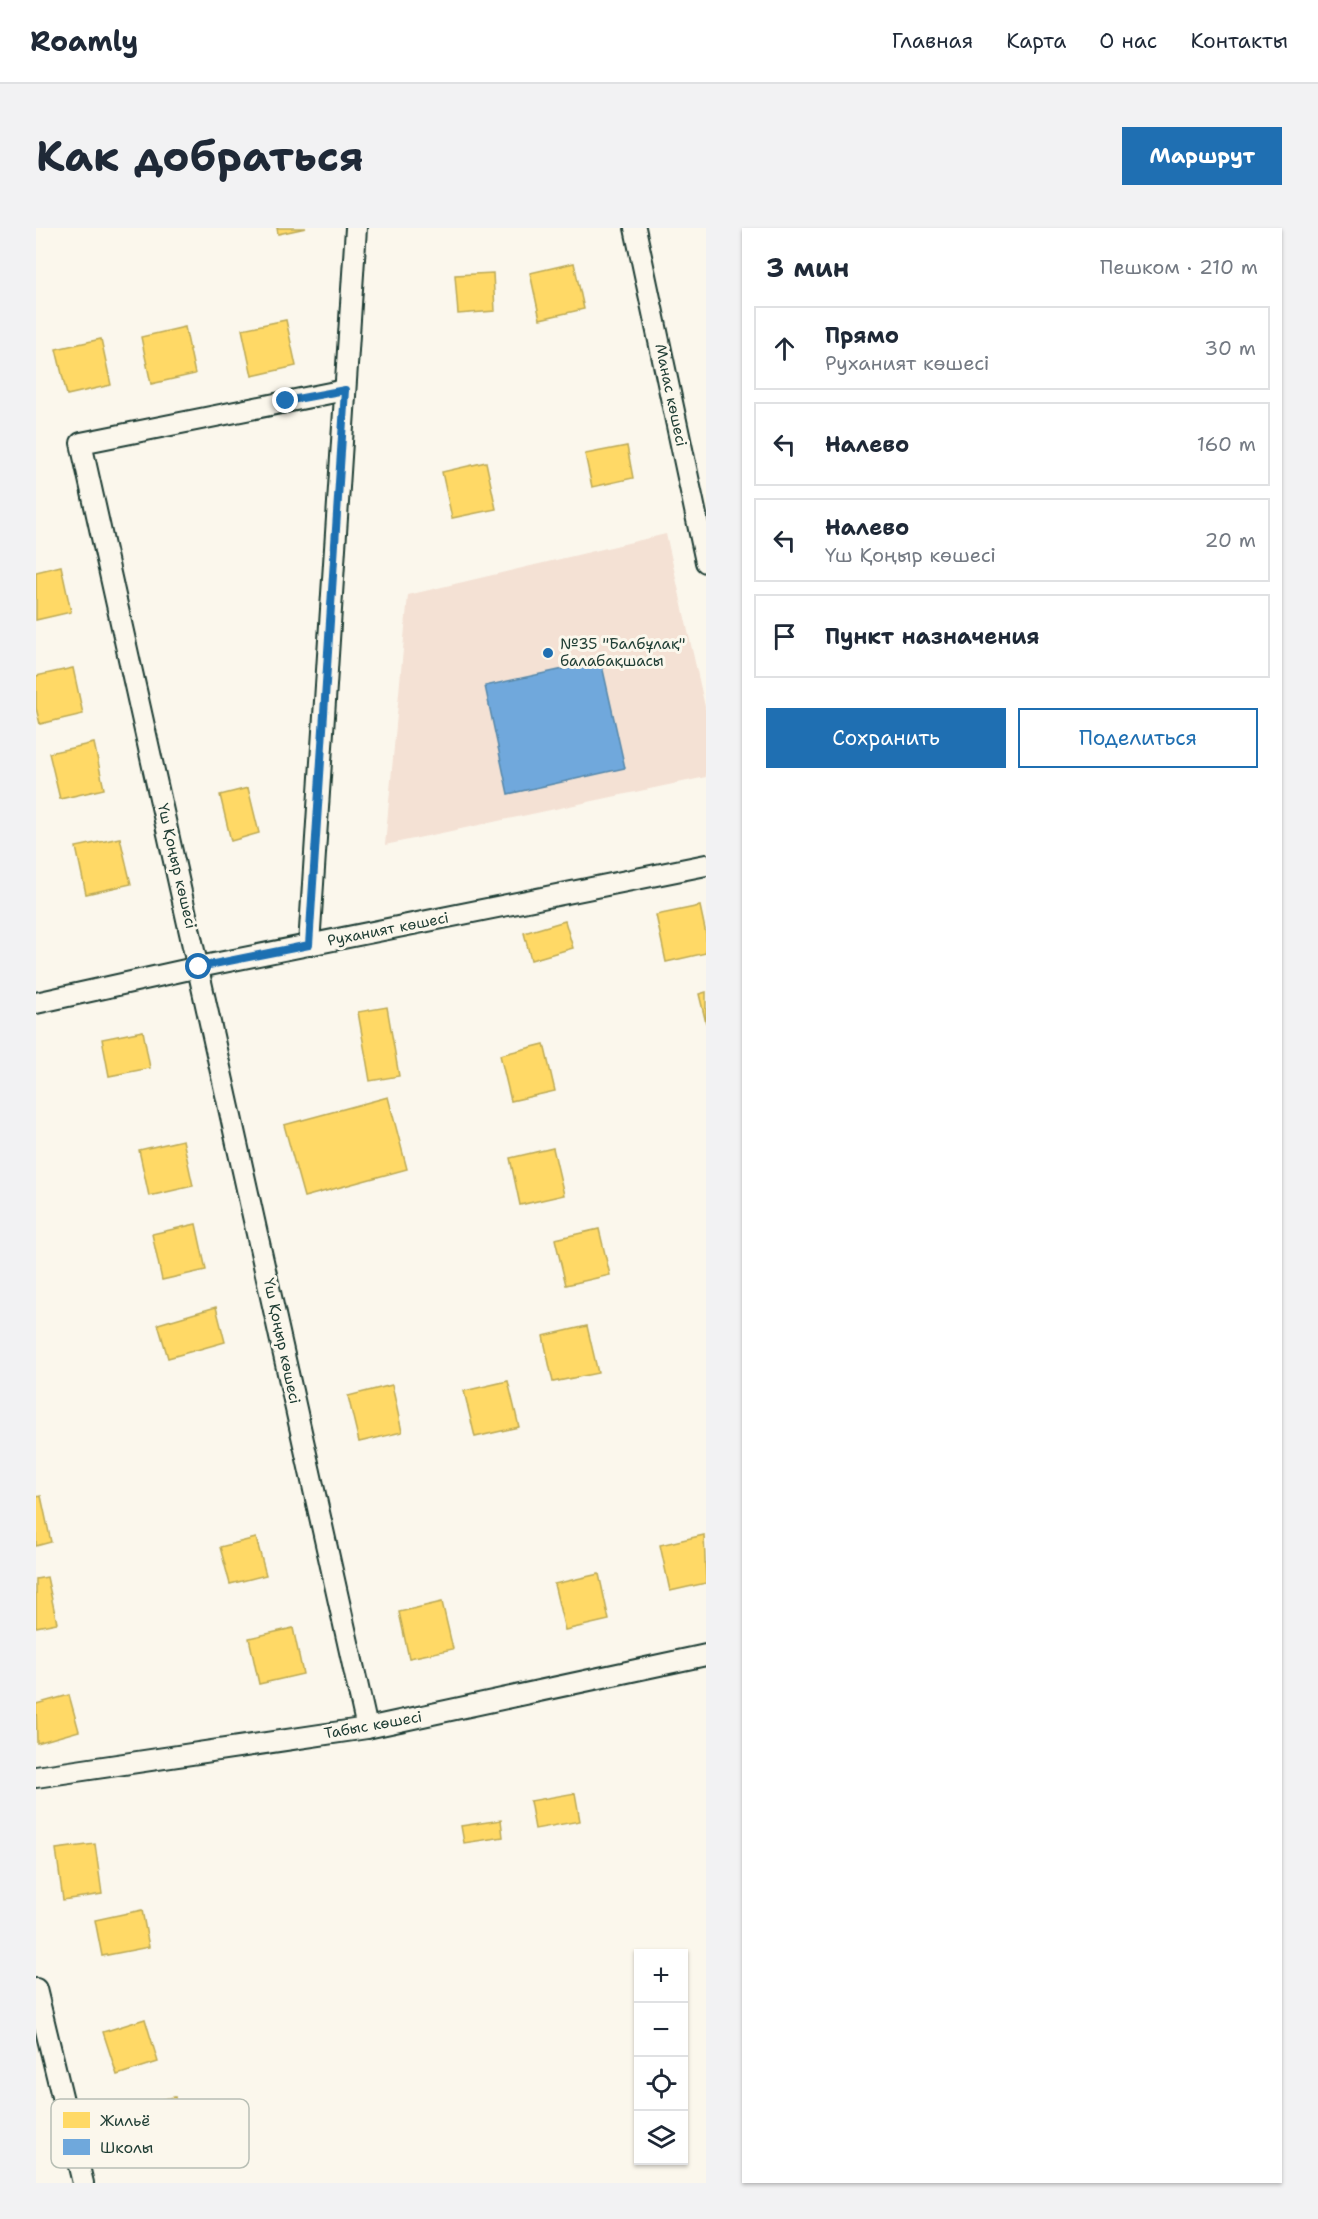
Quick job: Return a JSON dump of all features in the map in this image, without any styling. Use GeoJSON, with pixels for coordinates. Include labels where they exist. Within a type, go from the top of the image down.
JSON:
{"type":"FeatureCollection","features":[{"type":"Feature","properties":{"kind":"street"},"geometry":{"type":"LineString","coordinates":[[309,945],[356,228]]}},
{"type":"Feature","properties":{"kind":"street","name":"Манас көшесі"},"geometry":{"type":"LineString","coordinates":[[635,228],[706,562]]}},
{"type":"Feature","properties":{"kind":"street","name":"Үш Қоңыр көшесі"},"geometry":{"type":"LineString","coordinates":[[345,390],[81,443],[367,1728]]}},
{"type":"Feature","properties":{"kind":"street","name":"Руханият көшесі"},"geometry":{"type":"LineString","coordinates":[[36,1003],[199,967],[706,865]]}},
{"type":"Feature","properties":{"kind":"street","name":"Табыс көшесі"},"geometry":{"type":"LineString","coordinates":[[36,1777],[367,1728],[706,1655]]}},
{"type":"Feature","properties":{"kind":"street"},"geometry":{"type":"LineString","coordinates":[[36,1989],[63,2099]]}},
{"type":"Feature","properties":{"kind":"street"},"geometry":{"type":"LineString","coordinates":[[79,2168],[83,2183]]}},
{"type":"Feature","properties":{"kind":"shaded area","name":"№35 \"Балбұлақ\" балабақшасы"},"geometry":{"type":"Polygon","coordinates":[[[666,534],[706,711],[706,777],[385,845],[408,595],[666,534]]]}},
{"type":"Feature","properties":{"kind":"building: Жильё"},"geometry":{"type":"Polygon","coordinates":[[[277,228],[306,228],[278,234],[277,228]]]}},
{"type":"Feature","properties":{"kind":"building: Жильё"},"geometry":{"type":"Polygon","coordinates":[[[574,263],[584,309],[540,319],[530,273],[574,263]]]}},
{"type":"Feature","properties":{"kind":"building: Жильё"},"geometry":{"type":"Polygon","coordinates":[[[493,273],[495,311],[458,314],[455,275],[493,273]]]}},
{"type":"Feature","properties":{"kind":"building: Жильё"},"geometry":{"type":"Polygon","coordinates":[[[286,320],[296,366],[252,376],[242,329],[286,320]]]}},
{"type":"Feature","properties":{"kind":"building: Жильё"},"geometry":{"type":"Polygon","coordinates":[[[185,327],[195,374],[151,384],[141,337],[185,327]]]}},
{"type":"Feature","properties":{"kind":"building: Жильё"},"geometry":{"type":"Polygon","coordinates":[[[101,339],[111,385],[67,395],[56,349],[101,339]]]}},
{"type":"Feature","properties":{"kind":"building: Жильё"},"geometry":{"type":"Polygon","coordinates":[[[627,446],[633,478],[592,487],[585,454],[627,446]]]}},
{"type":"Feature","properties":{"kind":"building: Жильё"},"geometry":{"type":"Polygon","coordinates":[[[486,462],[496,509],[452,518],[442,472],[486,462]]]}},
{"type":"Feature","properties":{"kind":"building: Жильё"},"geometry":{"type":"Polygon","coordinates":[[[61,566],[71,612],[36,620],[36,572],[61,566]]]}},
{"type":"Feature","properties":{"kind":"building: Жильё"},"geometry":{"type":"Polygon","coordinates":[[[73,668],[83,714],[40,724],[36,708],[36,676],[73,668]]]}},
{"type":"Feature","properties":{"kind":"building: Жильё"},"geometry":{"type":"Polygon","coordinates":[[[94,743],[104,789],[60,799],[49,753],[94,743]]]}},
{"type":"Feature","properties":{"kind":"building: Жильё"},"geometry":{"type":"Polygon","coordinates":[[[248,788],[259,833],[231,841],[220,795],[248,788]]]}},
{"type":"Feature","properties":{"kind":"building: Жильё"},"geometry":{"type":"Polygon","coordinates":[[[120,838],[131,884],[86,894],[76,847],[120,838]]]}},
{"type":"Feature","properties":{"kind":"building: Жильё"},"geometry":{"type":"Polygon","coordinates":[[[700,906],[706,934],[706,953],[666,962],[656,915],[700,906]]]}},
{"type":"Feature","properties":{"kind":"building: Жильё"},"geometry":{"type":"Polygon","coordinates":[[[565,921],[573,948],[531,960],[524,933],[565,921]]]}},
{"type":"Feature","properties":{"kind":"building: Жильё"},"geometry":{"type":"Polygon","coordinates":[[[706,992],[706,1023],[699,994],[706,992]]]}},
{"type":"Feature","properties":{"kind":"building: Жильё"},"geometry":{"type":"Polygon","coordinates":[[[387,1007],[399,1076],[370,1081],[358,1012],[387,1007]]]}},
{"type":"Feature","properties":{"kind":"building: Жильё"},"geometry":{"type":"Polygon","coordinates":[[[143,1031],[150,1068],[109,1076],[102,1039],[143,1031]]]}},
{"type":"Feature","properties":{"kind":"building: Жильё"},"geometry":{"type":"Polygon","coordinates":[[[544,1044],[555,1091],[511,1101],[500,1055],[544,1044]]]}},
{"type":"Feature","properties":{"kind":"building: Жильё"},"geometry":{"type":"Polygon","coordinates":[[[388,1097],[407,1169],[304,1197],[284,1125],[388,1097]]]}},
{"type":"Feature","properties":{"kind":"building: Жильё"},"geometry":{"type":"Polygon","coordinates":[[[183,1140],[193,1186],[149,1196],[139,1150],[183,1140]]]}},
{"type":"Feature","properties":{"kind":"building: Жильё"},"geometry":{"type":"Polygon","coordinates":[[[553,1148],[564,1195],[520,1205],[510,1158],[553,1148]]]}},
{"type":"Feature","properties":{"kind":"building: Жильё"},"geometry":{"type":"Polygon","coordinates":[[[196,1224],[206,1270],[162,1280],[152,1234],[196,1224]]]}},
{"type":"Feature","properties":{"kind":"building: Жильё"},"geometry":{"type":"Polygon","coordinates":[[[599,1229],[610,1275],[566,1285],[555,1239],[599,1229]]]}},
{"type":"Feature","properties":{"kind":"building: Жильё"},"geometry":{"type":"Polygon","coordinates":[[[216,1307],[225,1342],[168,1358],[158,1324],[216,1307]]]}},
{"type":"Feature","properties":{"kind":"building: Жильё"},"geometry":{"type":"Polygon","coordinates":[[[587,1326],[598,1373],[553,1382],[543,1336],[587,1326]]]}},
{"type":"Feature","properties":{"kind":"building: Жильё"},"geometry":{"type":"Polygon","coordinates":[[[508,1381],[519,1427],[475,1437],[464,1391],[508,1381]]]}},
{"type":"Feature","properties":{"kind":"building: Жильё"},"geometry":{"type":"Polygon","coordinates":[[[392,1385],[402,1432],[359,1442],[348,1396],[392,1385]]]}},
{"type":"Feature","properties":{"kind":"building: Жильё"},"geometry":{"type":"Polygon","coordinates":[[[41,1496],[51,1542],[36,1546],[36,1497],[41,1496]]]}},
{"type":"Feature","properties":{"kind":"building: Жильё"},"geometry":{"type":"Polygon","coordinates":[[[704,1535],[706,1583],[670,1591],[660,1545],[704,1535]]]}},
{"type":"Feature","properties":{"kind":"building: Жильё"},"geometry":{"type":"Polygon","coordinates":[[[256,1538],[266,1575],[230,1584],[220,1547],[256,1538]]]}},
{"type":"Feature","properties":{"kind":"building: Жильё"},"geometry":{"type":"Polygon","coordinates":[[[599,1574],[609,1620],[565,1630],[554,1584],[599,1574]]]}},
{"type":"Feature","properties":{"kind":"building: Жильё"},"geometry":{"type":"Polygon","coordinates":[[[47,1577],[57,1623],[36,1627],[36,1579],[47,1577]]]}},
{"type":"Feature","properties":{"kind":"building: Жильё"},"geometry":{"type":"Polygon","coordinates":[[[442,1602],[453,1649],[409,1658],[399,1612],[442,1602]]]}},
{"type":"Feature","properties":{"kind":"building: Жильё"},"geometry":{"type":"Polygon","coordinates":[[[293,1628],[303,1674],[259,1684],[249,1638],[293,1628]]]}},
{"type":"Feature","properties":{"kind":"building: Жильё"},"geometry":{"type":"Polygon","coordinates":[[[69,1695],[79,1731],[37,1743],[36,1704],[69,1695]]]}},
{"type":"Feature","properties":{"kind":"building: Жильё"},"geometry":{"type":"Polygon","coordinates":[[[575,1793],[580,1821],[535,1829],[530,1801],[575,1793]]]}},
{"type":"Feature","properties":{"kind":"building: Жильё"},"geometry":{"type":"Polygon","coordinates":[[[501,1820],[503,1837],[464,1843],[461,1826],[501,1820]]]}},
{"type":"Feature","properties":{"kind":"building: Жильё"},"geometry":{"type":"Polygon","coordinates":[[[95,1844],[102,1894],[63,1900],[56,1849],[95,1844]]]}},
{"type":"Feature","properties":{"kind":"building: Жильё"},"geometry":{"type":"Polygon","coordinates":[[[142,1910],[149,1947],[102,1956],[95,1920],[142,1910]]]}},
{"type":"Feature","properties":{"kind":"building: Жильё"},"geometry":{"type":"Polygon","coordinates":[[[145,2019],[158,2062],[117,2075],[103,2032],[145,2019]]]}},
{"type":"Feature","properties":{"kind":"building: Школы"},"geometry":{"type":"Polygon","coordinates":[[[601,661],[625,768],[508,794],[485,686],[601,661]]]}},
{"type":"Feature","properties":{"kind":"place","name":"№35 \"Балбұлақ\" балабақшасы"},"geometry":{"type":"Point","coordinates":[548,653]}},
{"type":"Feature","properties":{"kind":"route"},"geometry":{"type":"LineString","coordinates":[[199,967],[309,945],[345,390],[286,401]]}}]}
